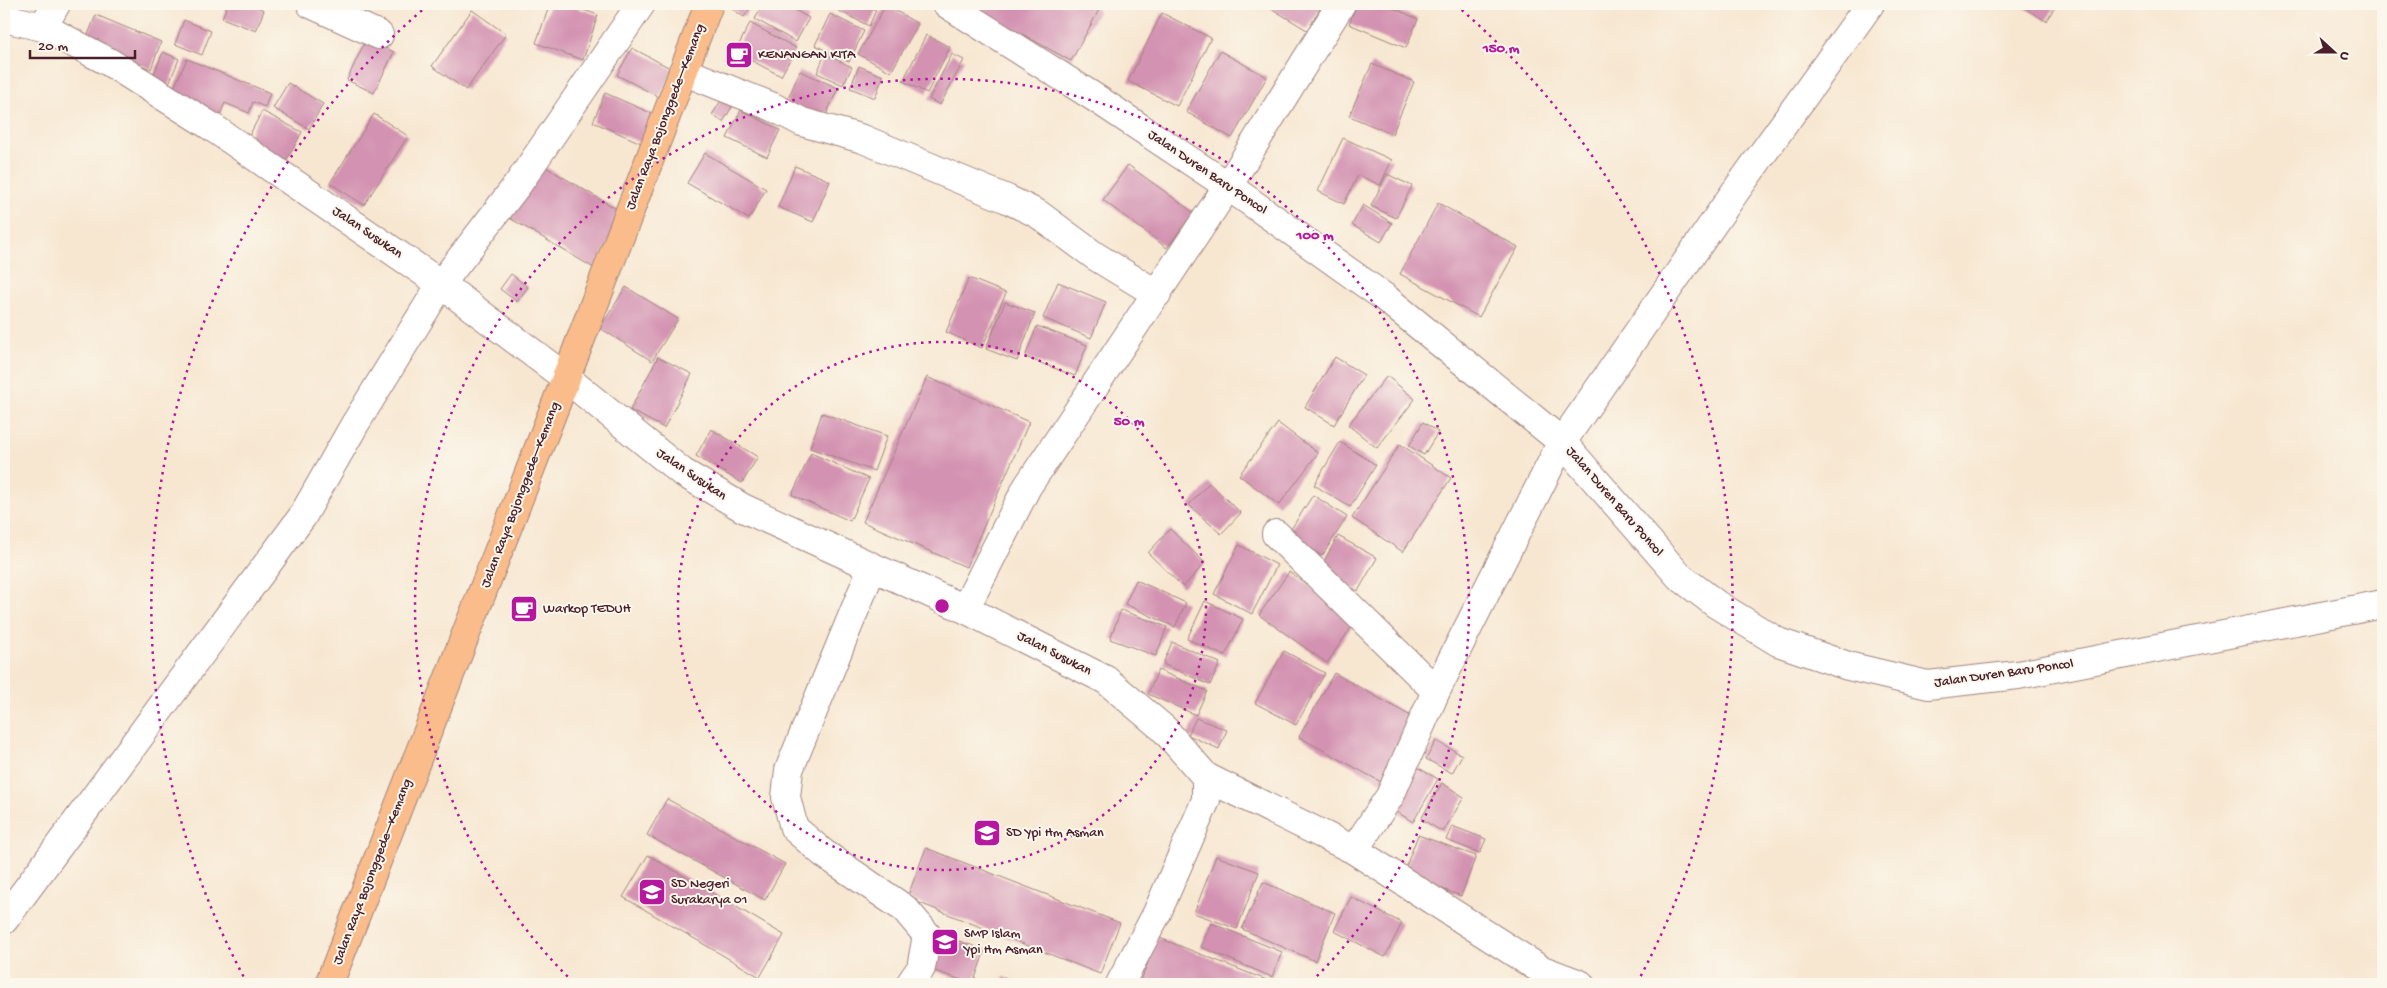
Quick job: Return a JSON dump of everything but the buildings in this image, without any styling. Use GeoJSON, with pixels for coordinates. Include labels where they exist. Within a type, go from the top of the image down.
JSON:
{"type":"FeatureCollection","features":[{"type":"Feature","properties":{"kind":"highway","name":"Jalan Raya Bojonggede—Kemang"},"geometry":{"type":"LineString","coordinates":[[329,984],[566,378],[709,4]]}},
{"type":"Feature","properties":{"kind":"street"},"geometry":{"type":"LineString","coordinates":[[311,4],[378,35]]}},
{"type":"Feature","properties":{"kind":"street"},"geometry":{"type":"LineString","coordinates":[[4,920],[302,517],[355,424],[441,284],[518,184],[641,4]]}},
{"type":"Feature","properties":{"kind":"street","name":"Jalan Duren Baru Poncol"},"geometry":{"type":"LineString","coordinates":[[947,4],[1072,83],[1228,186],[1384,297],[1562,442],[1679,576],[1716,604],[1778,642],[1848,666],[1928,684],[2035,672],[2383,604]]}},
{"type":"Feature","properties":{"kind":"street"},"geometry":{"type":"LineString","coordinates":[[965,609],[1028,487],[1228,186],[1341,4]]}},
{"type":"Feature","properties":{"kind":"street"},"geometry":{"type":"LineString","coordinates":[[1354,850],[1390,796],[1436,691],[1562,442],[1862,6]]}},
{"type":"Feature","properties":{"kind":"street","name":"Jalan Susukan"},"geometry":{"type":"LineString","coordinates":[[4,18],[49,16],[109,62],[208,124],[441,284],[566,378],[682,472],[743,508],[965,609],[1106,680],[1164,729],[1206,777]]}},
{"type":"Feature","properties":{"kind":"street"},"geometry":{"type":"LineString","coordinates":[[683,71],[773,107],[802,122],[863,139],[1007,199],[1038,214],[1095,256],[1157,294]]}},
{"type":"Feature","properties":{"kind":"street"},"geometry":{"type":"LineString","coordinates":[[1276,534],[1436,691]]}},
{"type":"Feature","properties":{"kind":"street"},"geometry":{"type":"LineString","coordinates":[[872,568],[789,770],[786,797],[794,828],[823,853],[905,909],[927,935],[921,968],[910,984]]}},
{"type":"Feature","properties":{"kind":"street"},"geometry":{"type":"LineString","coordinates":[[1120,984],[1158,913],[1198,822],[1206,800],[1206,777],[1354,850],[1539,977],[1580,984]]}},
{"type":"Feature","properties":{"kind":"place","name":"KENANGAN KITA"},"geometry":{"type":"Point","coordinates":[739,55]}},
{"type":"Feature","properties":{"kind":"place","name":"Warkop TEDUH"},"geometry":{"type":"Point","coordinates":[524,609]}},
{"type":"Feature","properties":{"kind":"place","name":"SD Ypi Hm Asman"},"geometry":{"type":"Point","coordinates":[987,833]}},
{"type":"Feature","properties":{"kind":"place","name":"SD Negeri Surakarya 01"},"geometry":{"type":"Point","coordinates":[652,892]}},
{"type":"Feature","properties":{"kind":"place","name":"SMP Islam Ypi Hm Asman"},"geometry":{"type":"Point","coordinates":[945,942]}}]}
